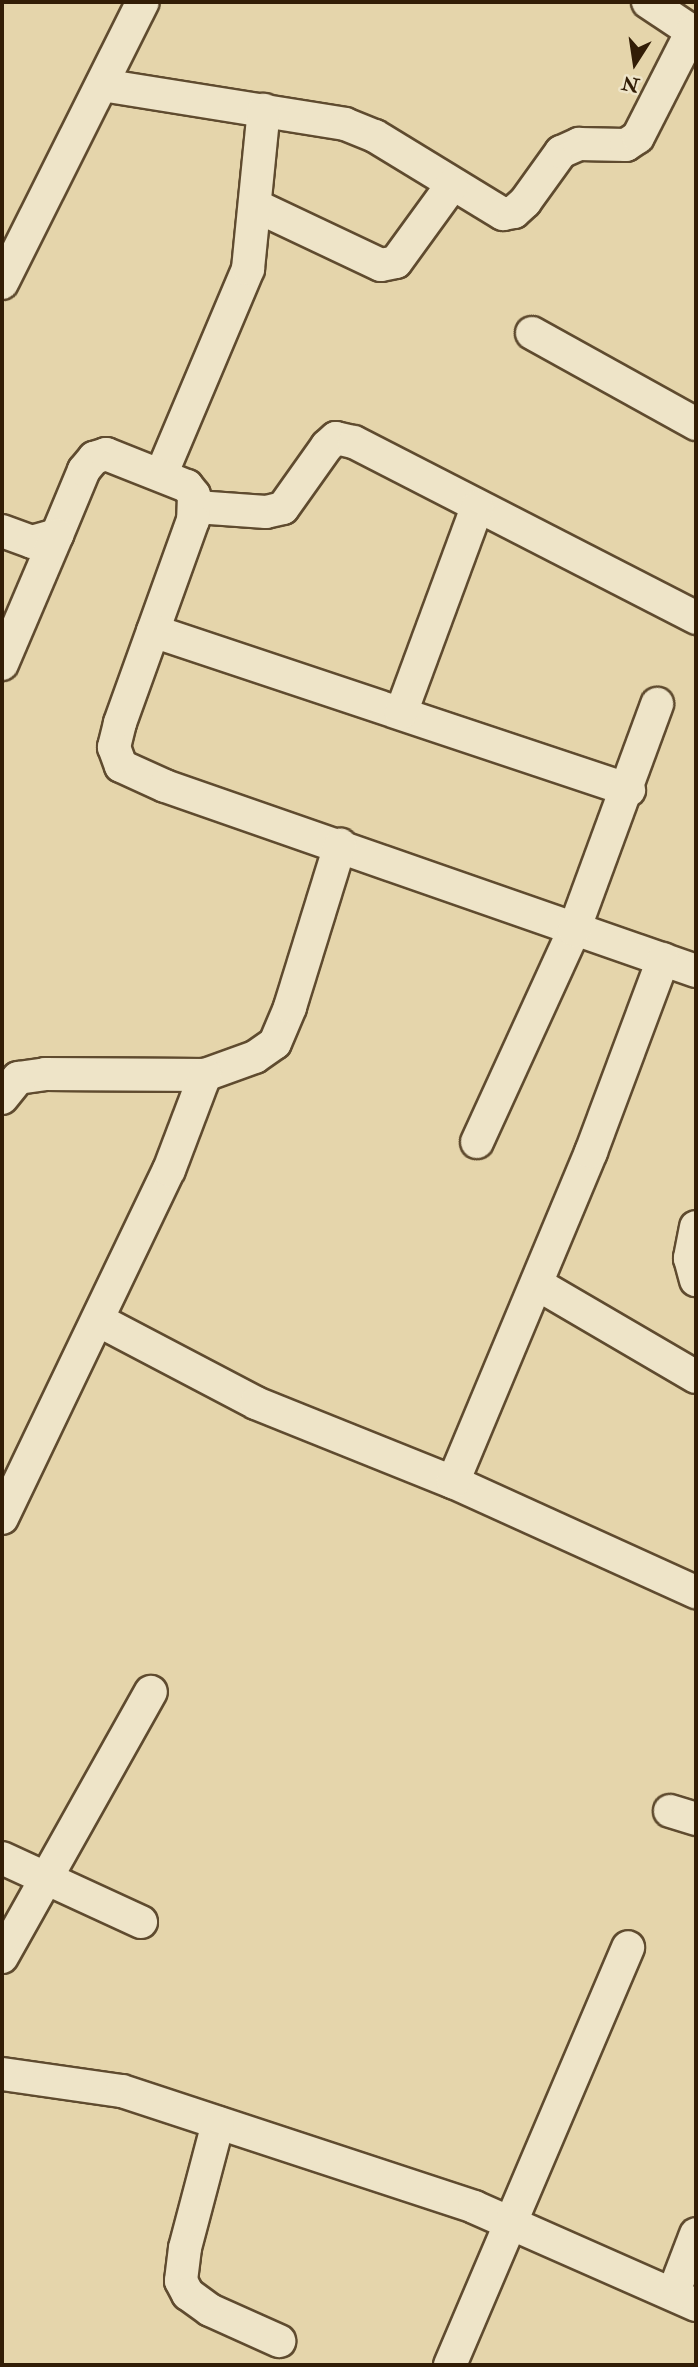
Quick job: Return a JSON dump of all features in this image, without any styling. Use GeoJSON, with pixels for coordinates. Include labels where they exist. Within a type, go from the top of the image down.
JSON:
{"type":"FeatureCollection","features":[{"type":"Feature","properties":{"kind":"street"},"geometry":{"type":"LineString","coordinates":[[2,283],[143,2]]}},
{"type":"Feature","properties":{"kind":"street"},"geometry":{"type":"LineString","coordinates":[[102,85],[345,124],[375,136],[488,208],[514,212],[561,152],[579,144],[626,145],[646,126],[694,32],[648,2]]}},
{"type":"Feature","properties":{"kind":"street"},"geometry":{"type":"LineString","coordinates":[[160,474],[248,269],[264,110]]}},
{"type":"Feature","properties":{"kind":"street"},"geometry":{"type":"LineString","coordinates":[[256,206],[381,265],[396,262],[452,185]]}},
{"type":"Feature","properties":{"kind":"street"},"geometry":{"type":"LineString","coordinates":[[532,333],[696,424]]}},
{"type":"Feature","properties":{"kind":"street"},"geometry":{"type":"LineString","coordinates":[[196,507],[266,512],[283,509],[336,438],[354,442],[696,618]]}},
{"type":"Feature","properties":{"kind":"street"},"geometry":{"type":"LineString","coordinates":[[2,664],[84,470],[94,458],[106,454],[121,457],[160,474],[187,486],[196,507],[114,747],[121,766],[165,786],[696,971]]}},
{"type":"Feature","properties":{"kind":"street"},"geometry":{"type":"LineString","coordinates":[[401,713],[477,507]]}},
{"type":"Feature","properties":{"kind":"street"},"geometry":{"type":"LineString","coordinates":[[2,531],[32,542],[57,535]]}},
{"type":"Feature","properties":{"kind":"street"},"geometry":{"type":"LineString","coordinates":[[153,631],[629,790]]}},
{"type":"Feature","properties":{"kind":"street"},"geometry":{"type":"LineString","coordinates":[[477,1142],[574,930],[629,790],[657,704]]}},
{"type":"Feature","properties":{"kind":"street"},"geometry":{"type":"LineString","coordinates":[[2,1098],[19,1078],[45,1074],[205,1075],[255,1057],[275,1043],[340,845]]}},
{"type":"Feature","properties":{"kind":"street"},"geometry":{"type":"LineString","coordinates":[[453,1482],[537,1284],[663,959]]}},
{"type":"Feature","properties":{"kind":"street"},"geometry":{"type":"LineString","coordinates":[[2,1518],[169,1170],[205,1075]]}},
{"type":"Feature","properties":{"kind":"street"},"geometry":{"type":"LineString","coordinates":[[696,1227],[690,1258],[696,1280]]}},
{"type":"Feature","properties":{"kind":"street"},"geometry":{"type":"LineString","coordinates":[[537,1284],[696,1377]]}},
{"type":"Feature","properties":{"kind":"street"},"geometry":{"type":"LineString","coordinates":[[98,1320],[256,1403],[453,1482],[696,1592]]}},
{"type":"Feature","properties":{"kind":"street"},"geometry":{"type":"LineString","coordinates":[[2,1956],[151,1692]]}},
{"type":"Feature","properties":{"kind":"street"},"geometry":{"type":"LineString","coordinates":[[2,1858],[141,1922]]}},
{"type":"Feature","properties":{"kind":"street"},"geometry":{"type":"LineString","coordinates":[[450,2365],[628,1947]]}},
{"type":"Feature","properties":{"kind":"street"},"geometry":{"type":"LineString","coordinates":[[2,2074],[122,2091],[513,2221],[685,2299],[696,2234]]}},
{"type":"Feature","properties":{"kind":"street"},"geometry":{"type":"LineString","coordinates":[[218,2123],[185,2248],[181,2281],[188,2294],[211,2310],[279,2341]]}}]}
